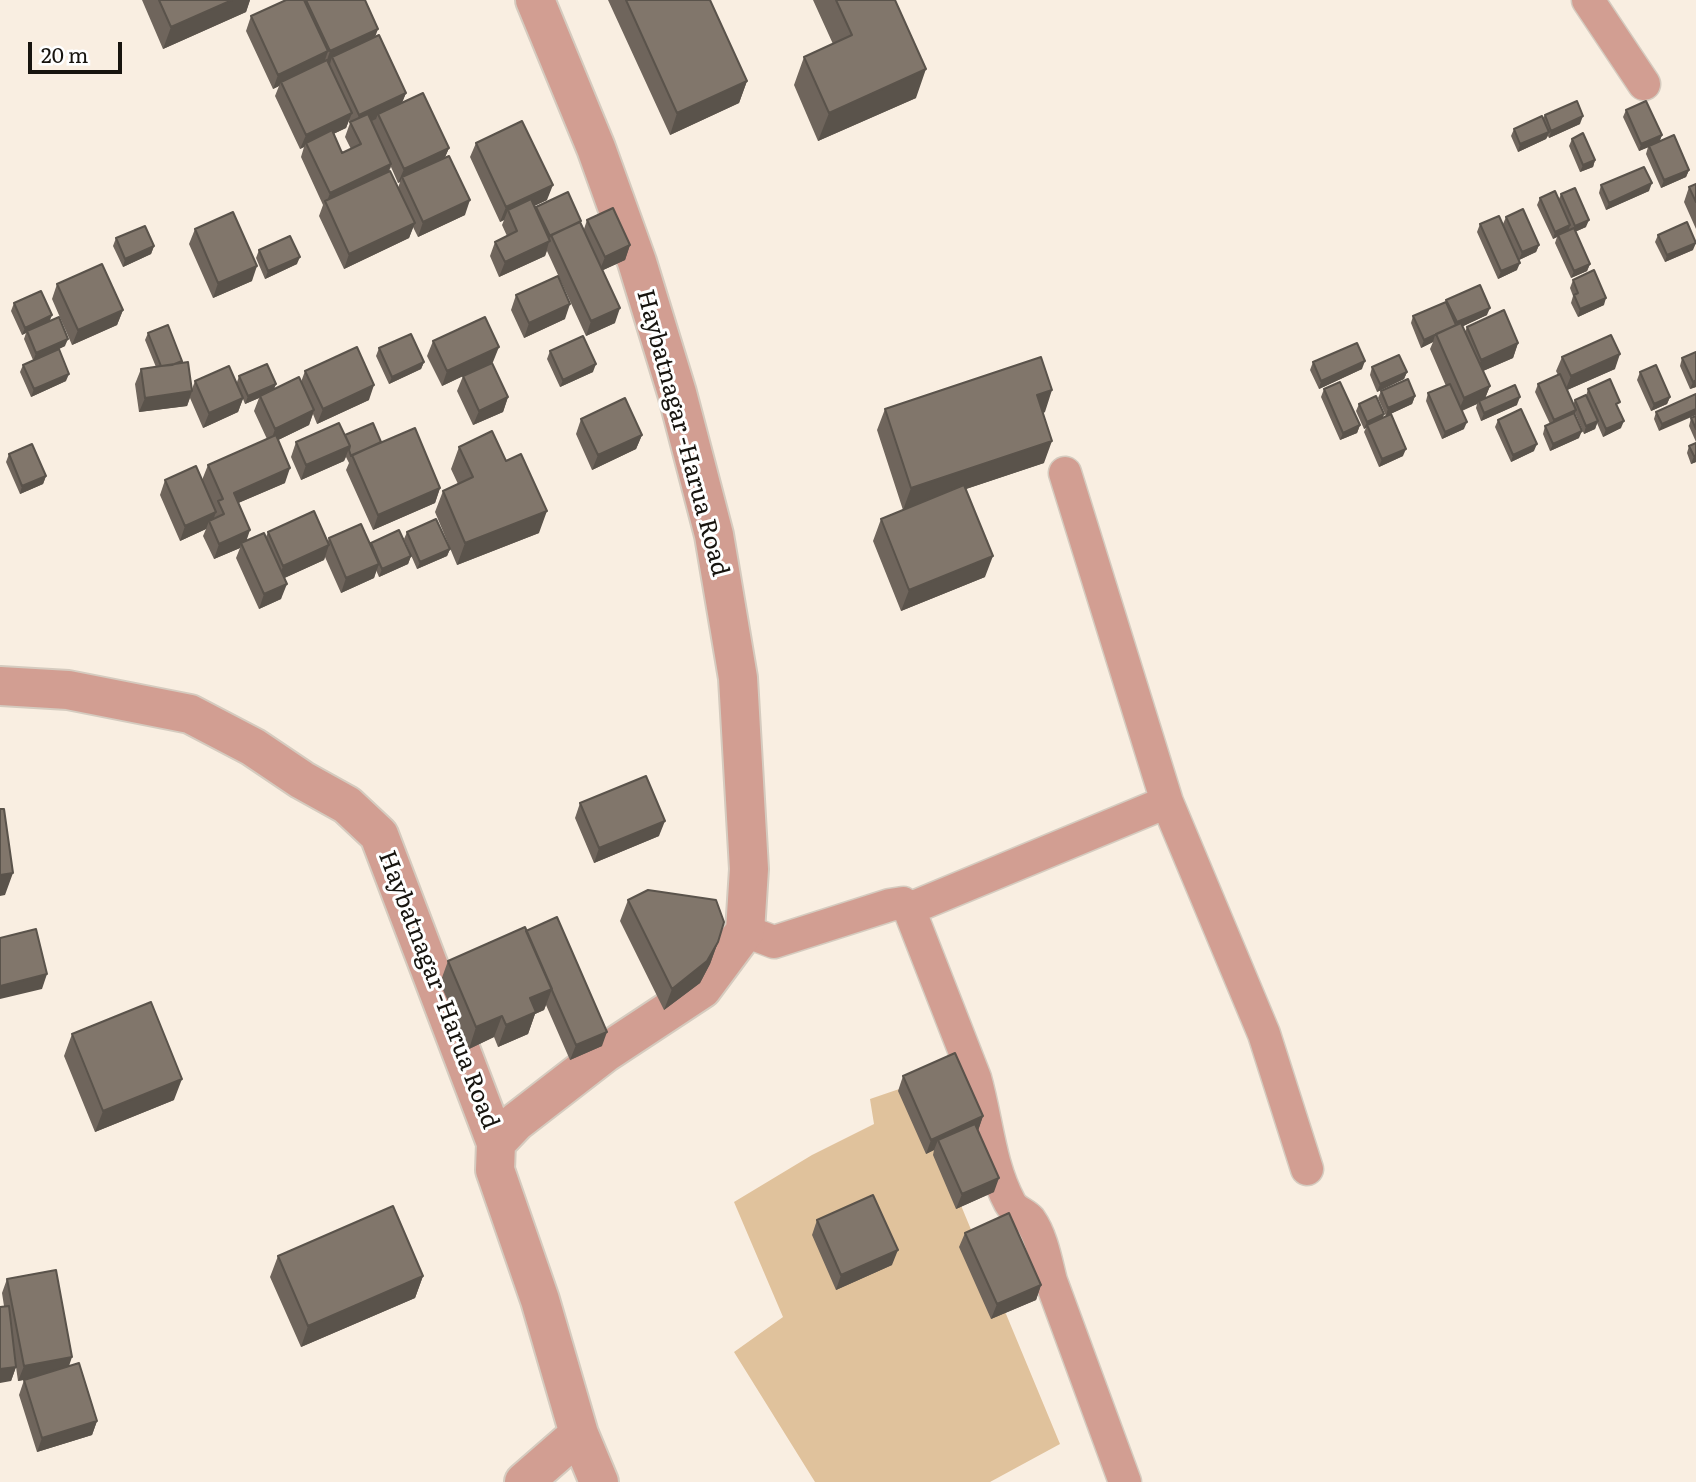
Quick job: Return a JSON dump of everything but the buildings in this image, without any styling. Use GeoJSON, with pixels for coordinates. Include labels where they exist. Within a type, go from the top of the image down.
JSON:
{"type":"FeatureCollection","features":[{"type":"Feature","properties":{"kind":"street","name":"Haybatnagar -Harua Road"},"geometry":{"type":"LineString","coordinates":[[496,1143],[516,1122],[605,1053],[702,989],[745,931],[749,869],[738,678],[714,535],[677,393],[637,262],[596,148],[535,0]]}},
{"type":"Feature","properties":{"kind":"street"},"geometry":{"type":"LineString","coordinates":[[1588,0],[1644,84]]}},
{"type":"Feature","properties":{"kind":"street"},"geometry":{"type":"LineString","coordinates":[[1065,473],[1167,802],[1264,1034],[1307,1169]]}},
{"type":"Feature","properties":{"kind":"street","name":"Haybatnagar -Harua Road"},"geometry":{"type":"LineString","coordinates":[[0,686],[68,690],[190,713],[253,747],[347,805],[380,835],[496,1143],[495,1170],[540,1300],[579,1434],[599,1482]]}},
{"type":"Feature","properties":{"kind":"street"},"geometry":{"type":"LineString","coordinates":[[909,909],[1167,802]]}},
{"type":"Feature","properties":{"kind":"street"},"geometry":{"type":"LineString","coordinates":[[745,931],[774,942],[890,905],[903,903],[909,909],[975,1078],[982,1101],[989,1148],[1009,1201],[1015,1210],[1028,1218],[1043,1249],[1051,1281],[1125,1482]]}},
{"type":"Feature","properties":{"kind":"street"},"geometry":{"type":"LineString","coordinates":[[524,1482],[579,1434]]}},
{"type":"Feature","properties":{"kind":"shaded area"},"geometry":{"type":"Polygon","coordinates":[[[911,1085],[1060,1444],[990,1482],[815,1482],[734,1352],[783,1317],[734,1202],[812,1155],[874,1124],[870,1099],[911,1085]]]}}]}
